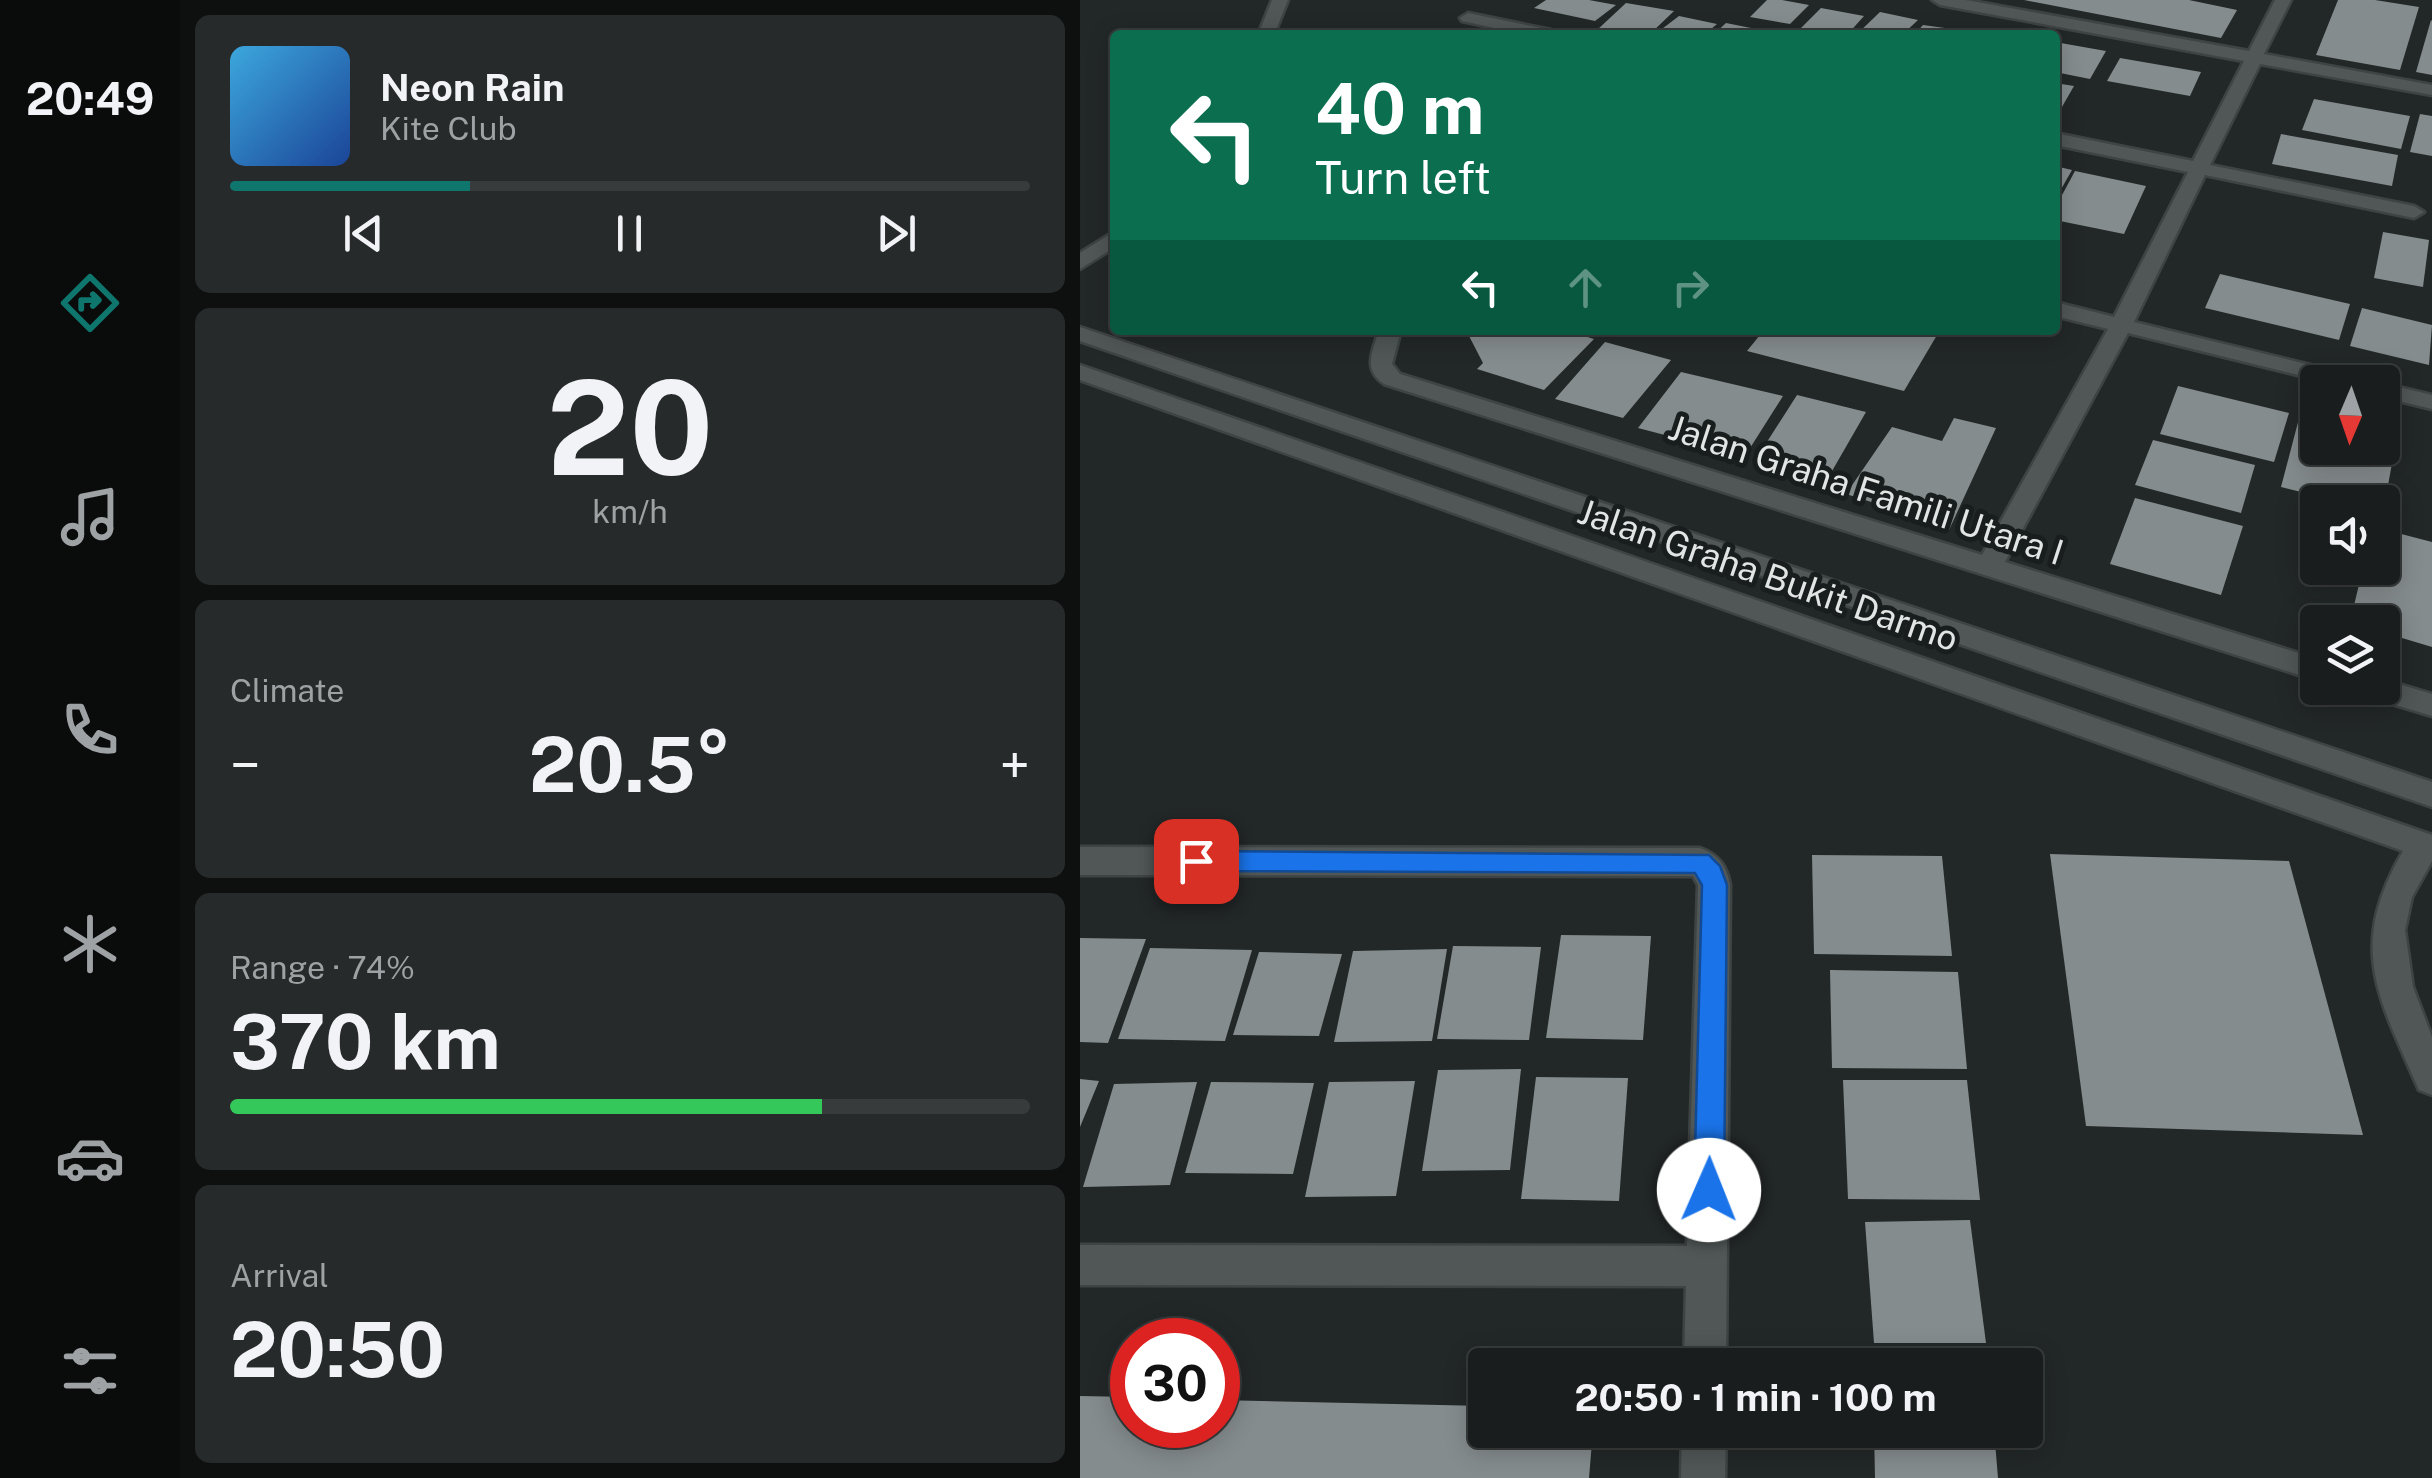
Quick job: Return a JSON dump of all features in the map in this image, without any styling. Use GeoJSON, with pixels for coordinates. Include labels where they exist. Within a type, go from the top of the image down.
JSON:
{"type":"FeatureCollection","features":[{"type":"Feature","properties":{"kind":"street"},"geometry":{"type":"LineString","coordinates":[[1268,30],[1280,0]]}},
{"type":"Feature","properties":{"kind":"street"},"geometry":{"type":"LineString","coordinates":[[1940,0],[2432,90]]}},
{"type":"Feature","properties":{"kind":"street"},"geometry":{"type":"LineString","coordinates":[[1988,568],[2121,326],[2282,0]]}},
{"type":"Feature","properties":{"kind":"street"},"geometry":{"type":"LineString","coordinates":[[1468,18],[1527,30]]}},
{"type":"Feature","properties":{"kind":"street"},"geometry":{"type":"LineString","coordinates":[[2060,140],[2414,212]]}},
{"type":"Feature","properties":{"kind":"street"},"geometry":{"type":"LineString","coordinates":[[1080,262],[1099,243]]}},
{"type":"Feature","properties":{"kind":"street"},"geometry":{"type":"LineString","coordinates":[[2060,310],[2300,369]]}},
{"type":"Feature","properties":{"kind":"street","name":"Jalan Graha Bukit Darmo"},"geometry":{"type":"LineString","coordinates":[[1080,334],[2432,795]]}},
{"type":"Feature","properties":{"kind":"street","name":"Jalan Graha Famili Utara I"},"geometry":{"type":"LineString","coordinates":[[1389,335],[1381,364],[1382,373],[1392,379],[2300,664]]}},
{"type":"Feature","properties":{"kind":"street","name":"Jalan Graha Bukit Darmo"},"geometry":{"type":"LineString","coordinates":[[1080,372],[2428,847]]}},
{"type":"Feature","properties":{"kind":"street"},"geometry":{"type":"LineString","coordinates":[[2400,394],[2432,402]]}},
{"type":"Feature","properties":{"kind":"street"},"geometry":{"type":"LineString","coordinates":[[2400,695],[2432,705]]}},
{"type":"Feature","properties":{"kind":"street"},"geometry":{"type":"LineString","coordinates":[[2428,847],[2397,892],[2388,930],[2393,976],[2432,1078]]}},
{"type":"Feature","properties":{"kind":"street"},"geometry":{"type":"LineString","coordinates":[[1080,860],[1700,862],[1712,873],[1714,885],[1706,1348]]}},
{"type":"Feature","properties":{"kind":"street"},"geometry":{"type":"LineString","coordinates":[[1080,1264],[1708,1266]]}},
{"type":"Feature","properties":{"kind":"street"},"geometry":{"type":"LineString","coordinates":[[1702,1478],[1703,1448]]}},
{"type":"Feature","properties":{"kind":"building"},"geometry":{"type":"Polygon","coordinates":[[[1546,0],[1589,0],[1616,5],[1595,21],[1534,8],[1546,0]]]}},
{"type":"Feature","properties":{"kind":"building"},"geometry":{"type":"Polygon","coordinates":[[[1767,0],[1809,5],[1790,24],[1750,17],[1767,0]]]}},
{"type":"Feature","properties":{"kind":"building"},"geometry":{"type":"Polygon","coordinates":[[[2024,0],[2189,0],[2237,10],[2221,38],[2024,0]]]}},
{"type":"Feature","properties":{"kind":"building"},"geometry":{"type":"Polygon","coordinates":[[[2338,0],[2375,0],[2419,7],[2400,70],[2316,55],[2338,0]]]}},
{"type":"Feature","properties":{"kind":"building"},"geometry":{"type":"Polygon","coordinates":[[[1626,3],[1674,11],[1654,30],[1597,30],[1626,3]]]}},
{"type":"Feature","properties":{"kind":"building"},"geometry":{"type":"Polygon","coordinates":[[[1821,8],[1864,16],[1851,30],[1799,30],[1821,8]]]}},
{"type":"Feature","properties":{"kind":"building"},"geometry":{"type":"Polygon","coordinates":[[[1880,12],[1918,20],[1907,30],[1861,30],[1880,12]]]}},
{"type":"Feature","properties":{"kind":"building"},"geometry":{"type":"Polygon","coordinates":[[[1679,16],[1717,24],[1710,30],[1661,30],[1679,16]]]}},
{"type":"Feature","properties":{"kind":"building"},"geometry":{"type":"Polygon","coordinates":[[[2432,21],[2432,75],[2416,72],[2432,21]]]}},
{"type":"Feature","properties":{"kind":"building"},"geometry":{"type":"Polygon","coordinates":[[[1726,23],[1761,30],[1718,30],[1726,23]]]}},
{"type":"Feature","properties":{"kind":"building"},"geometry":{"type":"Polygon","coordinates":[[[1923,25],[1952,29],[1951,30],[1918,30],[1923,25]]]}},
{"type":"Feature","properties":{"kind":"building"},"geometry":{"type":"Polygon","coordinates":[[[2060,43],[2106,51],[2090,79],[2060,73],[2060,43]]]}},
{"type":"Feature","properties":{"kind":"building"},"geometry":{"type":"Polygon","coordinates":[[[2120,58],[2201,72],[2190,96],[2107,81],[2120,58]]]}},
{"type":"Feature","properties":{"kind":"building"},"geometry":{"type":"Polygon","coordinates":[[[2060,84],[2074,86],[2060,110],[2060,84]]]}},
{"type":"Feature","properties":{"kind":"building"},"geometry":{"type":"Polygon","coordinates":[[[2314,99],[2410,116],[2401,149],[2302,130],[2314,99]]]}},
{"type":"Feature","properties":{"kind":"building"},"geometry":{"type":"Polygon","coordinates":[[[2420,114],[2432,116],[2432,156],[2410,152],[2420,114]]]}},
{"type":"Feature","properties":{"kind":"building"},"geometry":{"type":"Polygon","coordinates":[[[2281,134],[2398,155],[2392,186],[2272,164],[2281,134]]]}},
{"type":"Feature","properties":{"kind":"building"},"geometry":{"type":"Polygon","coordinates":[[[2060,167],[2072,170],[2060,191],[2060,167]]]}},
{"type":"Feature","properties":{"kind":"building"},"geometry":{"type":"Polygon","coordinates":[[[2075,171],[2146,186],[2124,234],[2060,221],[2060,199],[2075,171]]]}},
{"type":"Feature","properties":{"kind":"building"},"geometry":{"type":"Polygon","coordinates":[[[2383,232],[2429,240],[2423,287],[2374,278],[2383,232]]]}},
{"type":"Feature","properties":{"kind":"building"},"geometry":{"type":"Polygon","coordinates":[[[2220,274],[2350,304],[2339,340],[2205,308],[2220,274]]]}},
{"type":"Feature","properties":{"kind":"building"},"geometry":{"type":"Polygon","coordinates":[[[2362,308],[2432,325],[2429,365],[2350,346],[2362,308]]]}},
{"type":"Feature","properties":{"kind":"building"},"geometry":{"type":"Polygon","coordinates":[[[1581,335],[1594,339],[1544,390],[1477,369],[1483,363],[1469,336],[1581,335]]]}},
{"type":"Feature","properties":{"kind":"building"},"geometry":{"type":"Polygon","coordinates":[[[1760,335],[1937,335],[1904,391],[1747,351],[1760,335]]]}},
{"type":"Feature","properties":{"kind":"building"},"geometry":{"type":"Polygon","coordinates":[[[1605,342],[1671,360],[1623,418],[1555,399],[1605,342]]]}},
{"type":"Feature","properties":{"kind":"building"},"geometry":{"type":"Polygon","coordinates":[[[1681,372],[1783,396],[1745,456],[1638,428],[1681,372]]]}},
{"type":"Feature","properties":{"kind":"building"},"geometry":{"type":"Polygon","coordinates":[[[2178,386],[2289,413],[2274,462],[2160,434],[2178,386]]]}},
{"type":"Feature","properties":{"kind":"building"},"geometry":{"type":"Polygon","coordinates":[[[1797,395],[1866,412],[1828,478],[1756,459],[1797,395]]]}},
{"type":"Feature","properties":{"kind":"building"},"geometry":{"type":"Polygon","coordinates":[[[2300,415],[2300,465],[2392,465],[2388,485],[2300,485],[2300,492],[2281,487],[2300,415]]]}},
{"type":"Feature","properties":{"kind":"building"},"geometry":{"type":"Polygon","coordinates":[[[1954,418],[1996,428],[1949,530],[1903,518],[1906,513],[1846,494],[1892,427],[1942,441],[1954,418]]]}},
{"type":"Feature","properties":{"kind":"building"},"geometry":{"type":"Polygon","coordinates":[[[2153,440],[2255,465],[2241,513],[2135,485],[2153,440]]]}},
{"type":"Feature","properties":{"kind":"building"},"geometry":{"type":"Polygon","coordinates":[[[2135,498],[2243,526],[2221,595],[2110,564],[2135,498]]]}},
{"type":"Feature","properties":{"kind":"building"},"geometry":{"type":"Polygon","coordinates":[[[2400,534],[2432,542],[2432,647],[2400,637],[2400,605],[2354,605],[2359,585],[2400,585],[2400,534]]]}},
{"type":"Feature","properties":{"kind":"building"},"geometry":{"type":"Polygon","coordinates":[[[2050,854],[2289,861],[2363,1135],[2086,1126],[2050,854]]]}},
{"type":"Feature","properties":{"kind":"building"},"geometry":{"type":"Polygon","coordinates":[[[1812,855],[1942,856],[1952,956],[1814,954],[1812,855]]]}},
{"type":"Feature","properties":{"kind":"building"},"geometry":{"type":"Polygon","coordinates":[[[1561,935],[1651,936],[1643,1040],[1546,1038],[1561,935]]]}},
{"type":"Feature","properties":{"kind":"building"},"geometry":{"type":"Polygon","coordinates":[[[1080,938],[1146,939],[1108,1043],[1080,1042],[1080,938]]]}},
{"type":"Feature","properties":{"kind":"building"},"geometry":{"type":"Polygon","coordinates":[[[1453,946],[1541,947],[1529,1040],[1437,1039],[1453,946]]]}},
{"type":"Feature","properties":{"kind":"building"},"geometry":{"type":"Polygon","coordinates":[[[1150,948],[1252,950],[1225,1041],[1118,1039],[1150,948]]]}},
{"type":"Feature","properties":{"kind":"building"},"geometry":{"type":"Polygon","coordinates":[[[1447,949],[1432,1041],[1334,1042],[1353,951],[1447,949]]]}},
{"type":"Feature","properties":{"kind":"building"},"geometry":{"type":"Polygon","coordinates":[[[1259,952],[1342,954],[1319,1036],[1233,1035],[1259,952]]]}},
{"type":"Feature","properties":{"kind":"building"},"geometry":{"type":"Polygon","coordinates":[[[1830,970],[1958,972],[1967,1069],[1832,1068],[1830,970]]]}},
{"type":"Feature","properties":{"kind":"building"},"geometry":{"type":"Polygon","coordinates":[[[1521,1069],[1510,1170],[1422,1171],[1438,1070],[1521,1069]]]}},
{"type":"Feature","properties":{"kind":"building"},"geometry":{"type":"Polygon","coordinates":[[[1536,1077],[1628,1078],[1619,1201],[1521,1199],[1536,1077]]]}},
{"type":"Feature","properties":{"kind":"building"},"geometry":{"type":"Polygon","coordinates":[[[1080,1079],[1099,1081],[1080,1127],[1080,1079]]]}},
{"type":"Feature","properties":{"kind":"building"},"geometry":{"type":"Polygon","coordinates":[[[1843,1080],[1967,1080],[1980,1200],[1848,1199],[1843,1080]]]}},
{"type":"Feature","properties":{"kind":"building"},"geometry":{"type":"Polygon","coordinates":[[[1415,1081],[1396,1196],[1305,1197],[1329,1082],[1415,1081]]]}},
{"type":"Feature","properties":{"kind":"building"},"geometry":{"type":"Polygon","coordinates":[[[1197,1082],[1170,1185],[1083,1187],[1114,1084],[1197,1082]]]}},
{"type":"Feature","properties":{"kind":"building"},"geometry":{"type":"Polygon","coordinates":[[[1211,1082],[1314,1083],[1293,1174],[1185,1173],[1211,1082]]]}},
{"type":"Feature","properties":{"kind":"building"},"geometry":{"type":"Polygon","coordinates":[[[1970,1220],[1986,1343],[1874,1343],[1865,1222],[1970,1220]]]}},
{"type":"Feature","properties":{"kind":"building"},"geometry":{"type":"Polygon","coordinates":[[[1080,1396],[1110,1397],[1110,1448],[1240,1448],[1240,1400],[1468,1406],[1468,1448],[1592,1448],[1589,1478],[1080,1478],[1080,1396]]]}},
{"type":"Feature","properties":{"kind":"building"},"geometry":{"type":"Polygon","coordinates":[[[1874,1448],[1996,1448],[1998,1478],[1875,1478],[1874,1448]]]}},
{"type":"Feature","properties":{"kind":"route"},"geometry":{"type":"LineString","coordinates":[[1196,861],[1700,862],[1712,873],[1714,885],[1709,1190]]}}]}
